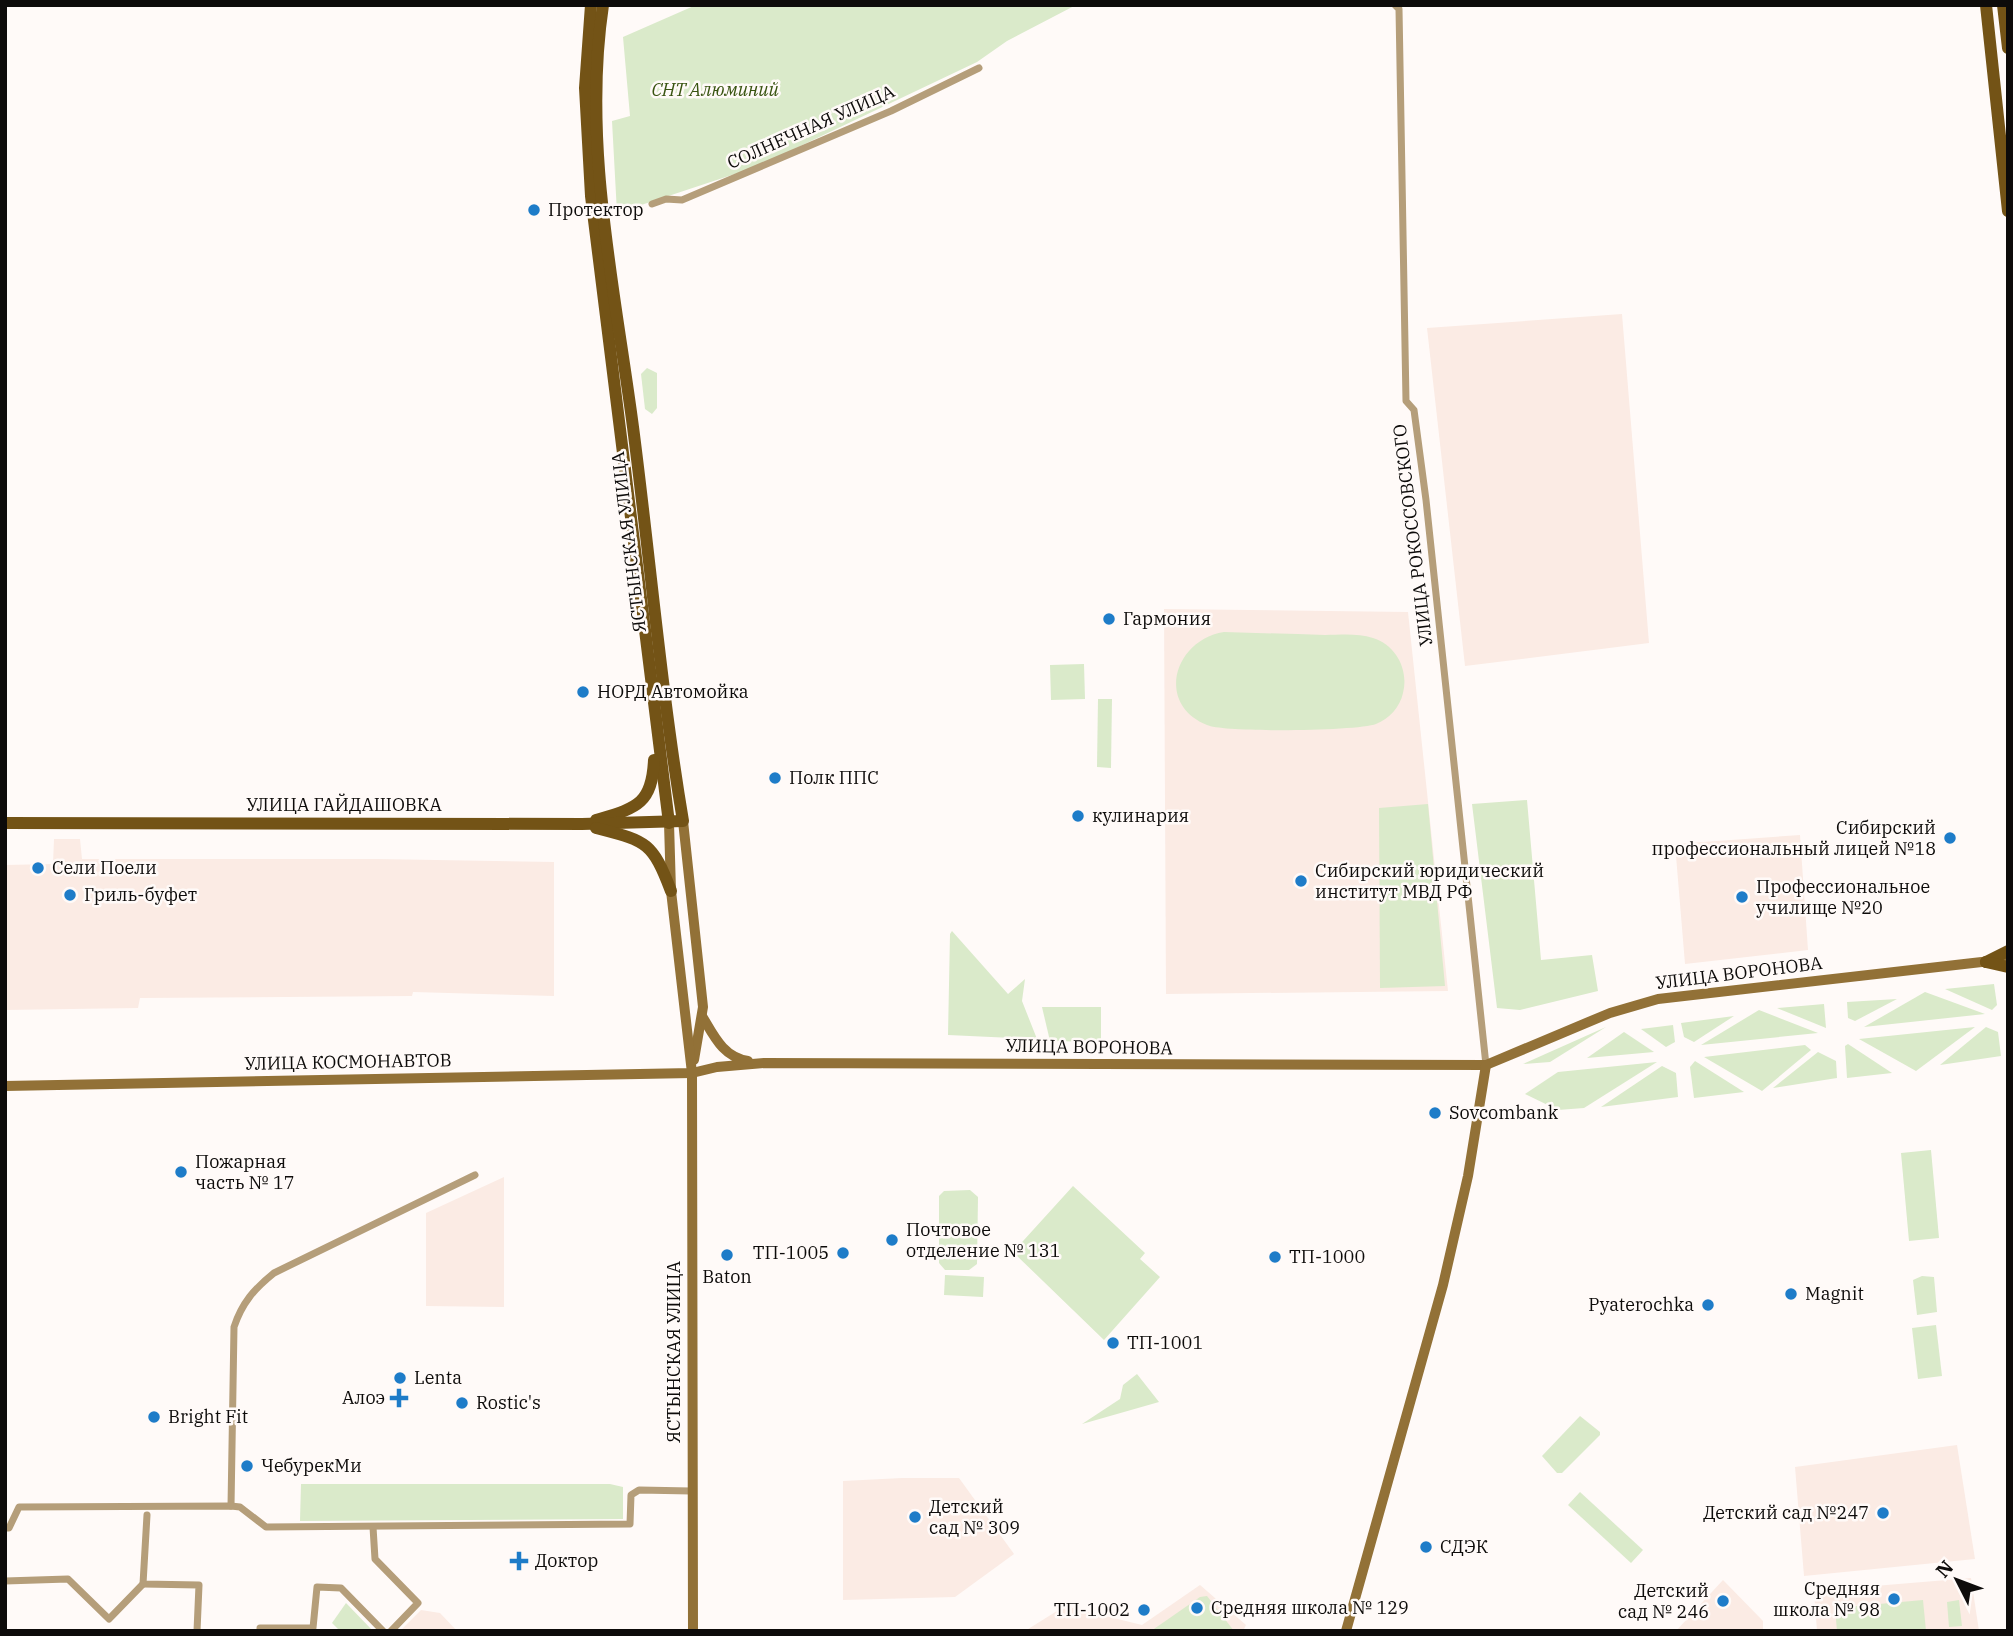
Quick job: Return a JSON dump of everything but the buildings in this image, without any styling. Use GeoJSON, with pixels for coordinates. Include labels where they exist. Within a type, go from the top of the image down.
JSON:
{"type":"FeatureCollection","features":[{"type":"Feature","properties":{"kind":"main road","name":"ЯСТЫНСКАЯ УЛИЦА"},"geometry":{"type":"LineString","coordinates":[[591,5],[585,88],[591,195],[668,823],[671,891],[692,1073],[693,1631]]}},
{"type":"Feature","properties":{"kind":"main road","name":"ЯСТЫНСКАЯ УЛИЦА"},"geometry":{"type":"LineString","coordinates":[[603,5],[596,84],[602,183],[652,600],[698,940],[702,1016],[692,1073]]}},
{"type":"Feature","properties":{"kind":"main road"},"geometry":{"type":"LineString","coordinates":[[1986,5],[2008,211]]}},
{"type":"Feature","properties":{"kind":"main road"},"geometry":{"type":"LineString","coordinates":[[2003,5],[2008,48]]}},
{"type":"Feature","properties":{"kind":"main road"},"geometry":{"type":"LineString","coordinates":[[582,824],[644,799],[653,785],[655,722]]}},
{"type":"Feature","properties":{"kind":"main road","name":"УЛИЦА ГАЙДАШОВКА"},"geometry":{"type":"LineString","coordinates":[[5,822],[582,824],[683,821]]}},
{"type":"Feature","properties":{"kind":"main road"},"geometry":{"type":"LineString","coordinates":[[582,824],[646,844],[662,865],[671,891]]}},
{"type":"Feature","properties":{"kind":"main road"},"geometry":{"type":"LineString","coordinates":[[1986,962],[2008,951]]}},
{"type":"Feature","properties":{"kind":"main road","name":"УЛИЦА ВОРОНОВА"},"geometry":{"type":"LineString","coordinates":[[692,1073],[717,1067],[764,1063],[1486,1065],[1610,1013],[1658,999],[2008,959]]}},
{"type":"Feature","properties":{"kind":"main road"},"geometry":{"type":"LineString","coordinates":[[1986,962],[2008,967]]}},
{"type":"Feature","properties":{"kind":"main road"},"geometry":{"type":"LineString","coordinates":[[702,1016],[727,1052],[742,1060],[764,1063]]}},
{"type":"Feature","properties":{"kind":"main road"},"geometry":{"type":"LineString","coordinates":[[1346,1631],[1443,1285],[1468,1176],[1486,1065]]}},
{"type":"Feature","properties":{"kind":"main road","name":"УЛИЦА КОСМОНАВТОВ"},"geometry":{"type":"LineString","coordinates":[[5,1086],[692,1073]]}},
{"type":"Feature","properties":{"kind":"street","name":"УЛИЦА РОКОССОВСКОГО"},"geometry":{"type":"LineString","coordinates":[[1395,5],[1399,9],[1406,401],[1414,410],[1426,500],[1486,1065]]}},
{"type":"Feature","properties":{"kind":"street","name":"СОЛНЕЧНАЯ УЛИЦА"},"geometry":{"type":"LineString","coordinates":[[652,204],[666,199],[682,200],[779,160],[979,68]]}},
{"type":"Feature","properties":{"kind":"street"},"geometry":{"type":"LineString","coordinates":[[231,1506],[234,1327],[240,1309],[253,1289],[274,1273],[475,1175]]}},
{"type":"Feature","properties":{"kind":"street"},"geometry":{"type":"LineString","coordinates":[[5,1528],[9,1528],[19,1507],[231,1506],[240,1507],[266,1527],[630,1524],[631,1494],[639,1490],[691,1490]]}},
{"type":"Feature","properties":{"kind":"street"},"geometry":{"type":"LineString","coordinates":[[5,1581],[68,1579],[109,1619],[143,1584],[147,1515]]}},
{"type":"Feature","properties":{"kind":"street"},"geometry":{"type":"LineString","coordinates":[[373,1527],[375,1559],[418,1603],[391,1631]]}},
{"type":"Feature","properties":{"kind":"street"},"geometry":{"type":"LineString","coordinates":[[143,1584],[199,1585],[197,1631]]}},
{"type":"Feature","properties":{"kind":"street"},"geometry":{"type":"LineString","coordinates":[[260,1631],[313,1628],[317,1587],[341,1588],[383,1631]]}},
{"type":"Feature","properties":{"kind":"shaded area"},"geometry":{"type":"Polygon","coordinates":[[[1622,314],[1649,643],[1465,666],[1427,328],[1622,314]]]}},
{"type":"Feature","properties":{"kind":"shaded area","name":"Сибирский юридический институт МВД РФ"},"geometry":{"type":"Polygon","coordinates":[[[1164,609],[1408,612],[1448,991],[1166,994],[1164,609]]]}},
{"type":"Feature","properties":{"kind":"shaded area","name":"Профессиональное училище №20"},"geometry":{"type":"Polygon","coordinates":[[[1800,835],[1808,950],[1685,964],[1675,844],[1800,835]]]}},
{"type":"Feature","properties":{"kind":"shaded area"},"geometry":{"type":"Polygon","coordinates":[[[54,839],[80,839],[82,859],[554,862],[554,996],[413,992],[412,996],[140,998],[138,1008],[5,1010],[5,865],[53,864],[54,839]]]}},
{"type":"Feature","properties":{"kind":"shaded area"},"geometry":{"type":"Polygon","coordinates":[[[504,1177],[504,1307],[426,1306],[426,1213],[504,1177]]]}},
{"type":"Feature","properties":{"kind":"shaded area","name":"Детский сад №247"},"geometry":{"type":"Polygon","coordinates":[[[1957,1445],[1975,1559],[1804,1576],[1795,1467],[1957,1445]]]}},
{"type":"Feature","properties":{"kind":"shaded area","name":"Детский сад № 309"},"geometry":{"type":"Polygon","coordinates":[[[959,1478],[1014,1554],[955,1597],[843,1600],[843,1481],[959,1478]]]}},
{"type":"Feature","properties":{"kind":"shaded area","name":"Средняя школа № 98"},"geometry":{"type":"Polygon","coordinates":[[[1971,1578],[1979,1631],[1817,1631],[1814,1591],[1971,1578]]]}},
{"type":"Feature","properties":{"kind":"shaded area","name":"Детский сад № 246"},"geometry":{"type":"Polygon","coordinates":[[[1723,1580],[1763,1621],[1763,1631],[1676,1631],[1723,1580]]]}},
{"type":"Feature","properties":{"kind":"shaded area","name":"Средняя школа № 129"},"geometry":{"type":"Polygon","coordinates":[[[1200,1585],[1246,1625],[1243,1631],[1025,1631],[1065,1606],[1142,1625],[1200,1585]]]}},
{"type":"Feature","properties":{"kind":"shaded area"},"geometry":{"type":"Polygon","coordinates":[[[421,1610],[440,1613],[457,1631],[400,1631],[421,1610]]]}},
{"type":"Feature","properties":{"kind":"green space","name":"СНТ Алюминий"},"geometry":{"type":"Polygon","coordinates":[[[696,5],[1076,5],[1007,41],[977,62],[756,167],[617,213],[612,121],[630,116],[623,37],[696,5]]]}},
{"type":"Feature","properties":{"kind":"green space"},"geometry":{"type":"Polygon","coordinates":[[[647,368],[657,373],[657,408],[652,414],[645,409],[641,374],[647,368]]]}},
{"type":"Feature","properties":{"kind":"green space"},"geometry":{"type":"Polygon","coordinates":[[[1224,632],[1355,635],[1373,638],[1388,646],[1399,660],[1404,676],[1402,698],[1397,708],[1385,719],[1365,726],[1320,730],[1263,730],[1207,725],[1191,715],[1181,703],[1176,688],[1177,674],[1183,659],[1193,647],[1207,637],[1224,632]]]}},
{"type":"Feature","properties":{"kind":"green space"},"geometry":{"type":"Polygon","coordinates":[[[1084,664],[1085,699],[1051,700],[1050,665],[1084,664]]]}},
{"type":"Feature","properties":{"kind":"green space"},"geometry":{"type":"Polygon","coordinates":[[[1098,699],[1112,699],[1111,768],[1097,767],[1098,699]]]}},
{"type":"Feature","properties":{"kind":"green space"},"geometry":{"type":"Polygon","coordinates":[[[1527,800],[1541,960],[1592,955],[1598,991],[1520,1010],[1497,1008],[1472,804],[1527,800]]]}},
{"type":"Feature","properties":{"kind":"green space"},"geometry":{"type":"Polygon","coordinates":[[[1428,804],[1445,986],[1380,988],[1379,808],[1428,804]]]}},
{"type":"Feature","properties":{"kind":"green space"},"geometry":{"type":"Polygon","coordinates":[[[952,931],[1008,994],[1025,979],[1022,1001],[1037,1039],[948,1035],[952,931]]]}},
{"type":"Feature","properties":{"kind":"green space"},"geometry":{"type":"Polygon","coordinates":[[[1994,984],[1997,1005],[1992,1010],[1945,989],[1994,984]]]}},
{"type":"Feature","properties":{"kind":"green space"},"geometry":{"type":"Polygon","coordinates":[[[1925,992],[1985,1014],[1864,1027],[1925,992]]]}},
{"type":"Feature","properties":{"kind":"green space"},"geometry":{"type":"Polygon","coordinates":[[[1897,999],[1855,1021],[1848,1018],[1847,1002],[1897,999]]]}},
{"type":"Feature","properties":{"kind":"green space"},"geometry":{"type":"Polygon","coordinates":[[[1824,1004],[1826,1028],[1777,1008],[1824,1004]]]}},
{"type":"Feature","properties":{"kind":"green space"},"geometry":{"type":"Polygon","coordinates":[[[1042,1007],[1101,1007],[1101,1042],[1050,1041],[1042,1007]]]}},
{"type":"Feature","properties":{"kind":"green space"},"geometry":{"type":"Polygon","coordinates":[[[1759,1010],[1818,1033],[1701,1045],[1759,1010]]]}},
{"type":"Feature","properties":{"kind":"green space"},"geometry":{"type":"Polygon","coordinates":[[[1734,1016],[1694,1042],[1684,1037],[1681,1023],[1734,1016]]]}},
{"type":"Feature","properties":{"kind":"green space"},"geometry":{"type":"Polygon","coordinates":[[[1673,1025],[1675,1042],[1666,1047],[1641,1029],[1673,1025]]]}},
{"type":"Feature","properties":{"kind":"green space"},"geometry":{"type":"Polygon","coordinates":[[[1606,1027],[1550,1062],[1523,1064],[1606,1027]]]}},
{"type":"Feature","properties":{"kind":"green space"},"geometry":{"type":"Polygon","coordinates":[[[1975,1027],[1916,1071],[1859,1039],[1975,1027]]]}},
{"type":"Feature","properties":{"kind":"green space"},"geometry":{"type":"Polygon","coordinates":[[[1986,1027],[1998,1032],[2001,1056],[1940,1065],[1986,1027]]]}},
{"type":"Feature","properties":{"kind":"green space"},"geometry":{"type":"Polygon","coordinates":[[[1624,1032],[1654,1052],[1587,1058],[1624,1032]]]}},
{"type":"Feature","properties":{"kind":"green space"},"geometry":{"type":"Polygon","coordinates":[[[1848,1044],[1892,1073],[1847,1078],[1845,1046],[1848,1044]]]}},
{"type":"Feature","properties":{"kind":"green space"},"geometry":{"type":"Polygon","coordinates":[[[1805,1045],[1811,1050],[1762,1091],[1704,1057],[1805,1045]]]}},
{"type":"Feature","properties":{"kind":"green space"},"geometry":{"type":"Polygon","coordinates":[[[1818,1052],[1836,1061],[1837,1078],[1773,1088],[1818,1052]]]}},
{"type":"Feature","properties":{"kind":"green space"},"geometry":{"type":"Polygon","coordinates":[[[1695,1061],[1744,1092],[1694,1098],[1690,1067],[1695,1061]]]}},
{"type":"Feature","properties":{"kind":"green space"},"geometry":{"type":"Polygon","coordinates":[[[1657,1062],[1584,1108],[1558,1110],[1525,1094],[1558,1072],[1657,1062]]]}},
{"type":"Feature","properties":{"kind":"green space"},"geometry":{"type":"Polygon","coordinates":[[[1662,1066],[1676,1073],[1678,1097],[1601,1107],[1662,1066]]]}},
{"type":"Feature","properties":{"kind":"green space"},"geometry":{"type":"Polygon","coordinates":[[[1931,1150],[1939,1238],[1909,1241],[1901,1153],[1931,1150]]]}},
{"type":"Feature","properties":{"kind":"green space"},"geometry":{"type":"Polygon","coordinates":[[[1073,1186],[1145,1253],[1140,1259],[1160,1277],[1104,1340],[1013,1252],[1073,1186]]]}},
{"type":"Feature","properties":{"kind":"green space"},"geometry":{"type":"Polygon","coordinates":[[[970,1190],[978,1197],[977,1264],[969,1270],[945,1270],[939,1263],[939,1196],[944,1191],[970,1190]]]}},
{"type":"Feature","properties":{"kind":"green space"},"geometry":{"type":"Polygon","coordinates":[[[945,1275],[984,1277],[983,1297],[944,1295],[945,1275]]]}},
{"type":"Feature","properties":{"kind":"green space"},"geometry":{"type":"Polygon","coordinates":[[[1922,1276],[1934,1277],[1937,1312],[1917,1315],[1913,1280],[1922,1276]]]}},
{"type":"Feature","properties":{"kind":"green space"},"geometry":{"type":"Polygon","coordinates":[[[1936,1325],[1942,1376],[1918,1379],[1912,1328],[1936,1325]]]}},
{"type":"Feature","properties":{"kind":"green space"},"geometry":{"type":"Polygon","coordinates":[[[1137,1374],[1159,1402],[1082,1424],[1120,1399],[1123,1385],[1137,1374]]]}},
{"type":"Feature","properties":{"kind":"green space"},"geometry":{"type":"Polygon","coordinates":[[[1580,1416],[1600,1432],[1600,1435],[1562,1473],[1557,1473],[1542,1456],[1580,1416]]]}},
{"type":"Feature","properties":{"kind":"green space"},"geometry":{"type":"Polygon","coordinates":[[[301,1484],[610,1484],[623,1487],[623,1519],[300,1521],[301,1484]]]}},
{"type":"Feature","properties":{"kind":"green space"},"geometry":{"type":"Polygon","coordinates":[[[1580,1492],[1643,1550],[1631,1563],[1568,1505],[1580,1492]]]}},
{"type":"Feature","properties":{"kind":"green space"},"geometry":{"type":"Polygon","coordinates":[[[1207,1596],[1234,1631],[1151,1631],[1200,1597],[1207,1596]]]}},
{"type":"Feature","properties":{"kind":"green space"},"geometry":{"type":"Polygon","coordinates":[[[1923,1600],[1926,1631],[1837,1631],[1835,1608],[1923,1600]]]}},
{"type":"Feature","properties":{"kind":"green space"},"geometry":{"type":"Polygon","coordinates":[[[1959,1600],[1962,1626],[1949,1627],[1947,1602],[1959,1600]]]}},
{"type":"Feature","properties":{"kind":"green space"},"geometry":{"type":"Polygon","coordinates":[[[346,1603],[373,1631],[340,1631],[332,1623],[346,1603]]]}},
{"type":"Feature","properties":{"kind":"place","name":"Протектор"},"geometry":{"type":"Point","coordinates":[534,210]}},
{"type":"Feature","properties":{"kind":"place","name":"Гармония"},"geometry":{"type":"Point","coordinates":[1109,619]}},
{"type":"Feature","properties":{"kind":"place","name":"НОРД Автомойка"},"geometry":{"type":"Point","coordinates":[583,692]}},
{"type":"Feature","properties":{"kind":"place","name":"Полк ППС"},"geometry":{"type":"Point","coordinates":[775,778]}},
{"type":"Feature","properties":{"kind":"place","name":"кулинария"},"geometry":{"type":"Point","coordinates":[1078,816]}},
{"type":"Feature","properties":{"kind":"place","name":"Сибирский профессиональный лицей №18"},"geometry":{"type":"Point","coordinates":[1950,838]}},
{"type":"Feature","properties":{"kind":"place","name":"Сели Поели"},"geometry":{"type":"Point","coordinates":[38,868]}},
{"type":"Feature","properties":{"kind":"place","name":"Сибирский юридический институт МВД РФ"},"geometry":{"type":"Point","coordinates":[1301,881]}},
{"type":"Feature","properties":{"kind":"place","name":"Гриль-буфет"},"geometry":{"type":"Point","coordinates":[70,895]}},
{"type":"Feature","properties":{"kind":"place","name":"Профессиональное училище №20"},"geometry":{"type":"Point","coordinates":[1742,897]}},
{"type":"Feature","properties":{"kind":"place","name":"Sovcombank"},"geometry":{"type":"Point","coordinates":[1435,1113]}},
{"type":"Feature","properties":{"kind":"place","name":"Пожарная часть № 17"},"geometry":{"type":"Point","coordinates":[181,1172]}},
{"type":"Feature","properties":{"kind":"place","name":"Почтовое отделение № 131"},"geometry":{"type":"Point","coordinates":[892,1240]}},
{"type":"Feature","properties":{"kind":"place","name":"ТП-1005"},"geometry":{"type":"Point","coordinates":[843,1253]}},
{"type":"Feature","properties":{"kind":"place","name":"Baton"},"geometry":{"type":"Point","coordinates":[727,1255]}},
{"type":"Feature","properties":{"kind":"place","name":"ТП-1000"},"geometry":{"type":"Point","coordinates":[1275,1257]}},
{"type":"Feature","properties":{"kind":"place","name":"Magnit"},"geometry":{"type":"Point","coordinates":[1791,1294]}},
{"type":"Feature","properties":{"kind":"place","name":"Pyaterochka"},"geometry":{"type":"Point","coordinates":[1708,1305]}},
{"type":"Feature","properties":{"kind":"place","name":"ТП-1001"},"geometry":{"type":"Point","coordinates":[1113,1343]}},
{"type":"Feature","properties":{"kind":"place","name":"Lenta"},"geometry":{"type":"Point","coordinates":[400,1378]}},
{"type":"Feature","properties":{"kind":"place","name":"Алоэ"},"geometry":{"type":"Point","coordinates":[399,1398]}},
{"type":"Feature","properties":{"kind":"place","name":"Rostic's"},"geometry":{"type":"Point","coordinates":[462,1403]}},
{"type":"Feature","properties":{"kind":"place","name":"Bright Fit"},"geometry":{"type":"Point","coordinates":[154,1417]}},
{"type":"Feature","properties":{"kind":"place","name":"ЧебурекМи"},"geometry":{"type":"Point","coordinates":[247,1466]}},
{"type":"Feature","properties":{"kind":"place","name":"Детский сад №247"},"geometry":{"type":"Point","coordinates":[1883,1513]}},
{"type":"Feature","properties":{"kind":"place","name":"Детский сад № 309"},"geometry":{"type":"Point","coordinates":[915,1517]}},
{"type":"Feature","properties":{"kind":"place","name":"СДЭК"},"geometry":{"type":"Point","coordinates":[1426,1547]}},
{"type":"Feature","properties":{"kind":"place","name":"Доктор"},"geometry":{"type":"Point","coordinates":[519,1561]}},
{"type":"Feature","properties":{"kind":"place","name":"Средняя школа № 98"},"geometry":{"type":"Point","coordinates":[1894,1599]}},
{"type":"Feature","properties":{"kind":"place","name":"Детский сад № 246"},"geometry":{"type":"Point","coordinates":[1723,1601]}},
{"type":"Feature","properties":{"kind":"place","name":"Средняя школа № 129"},"geometry":{"type":"Point","coordinates":[1197,1608]}},
{"type":"Feature","properties":{"kind":"place","name":"ТП-1002"},"geometry":{"type":"Point","coordinates":[1144,1610]}}]}
